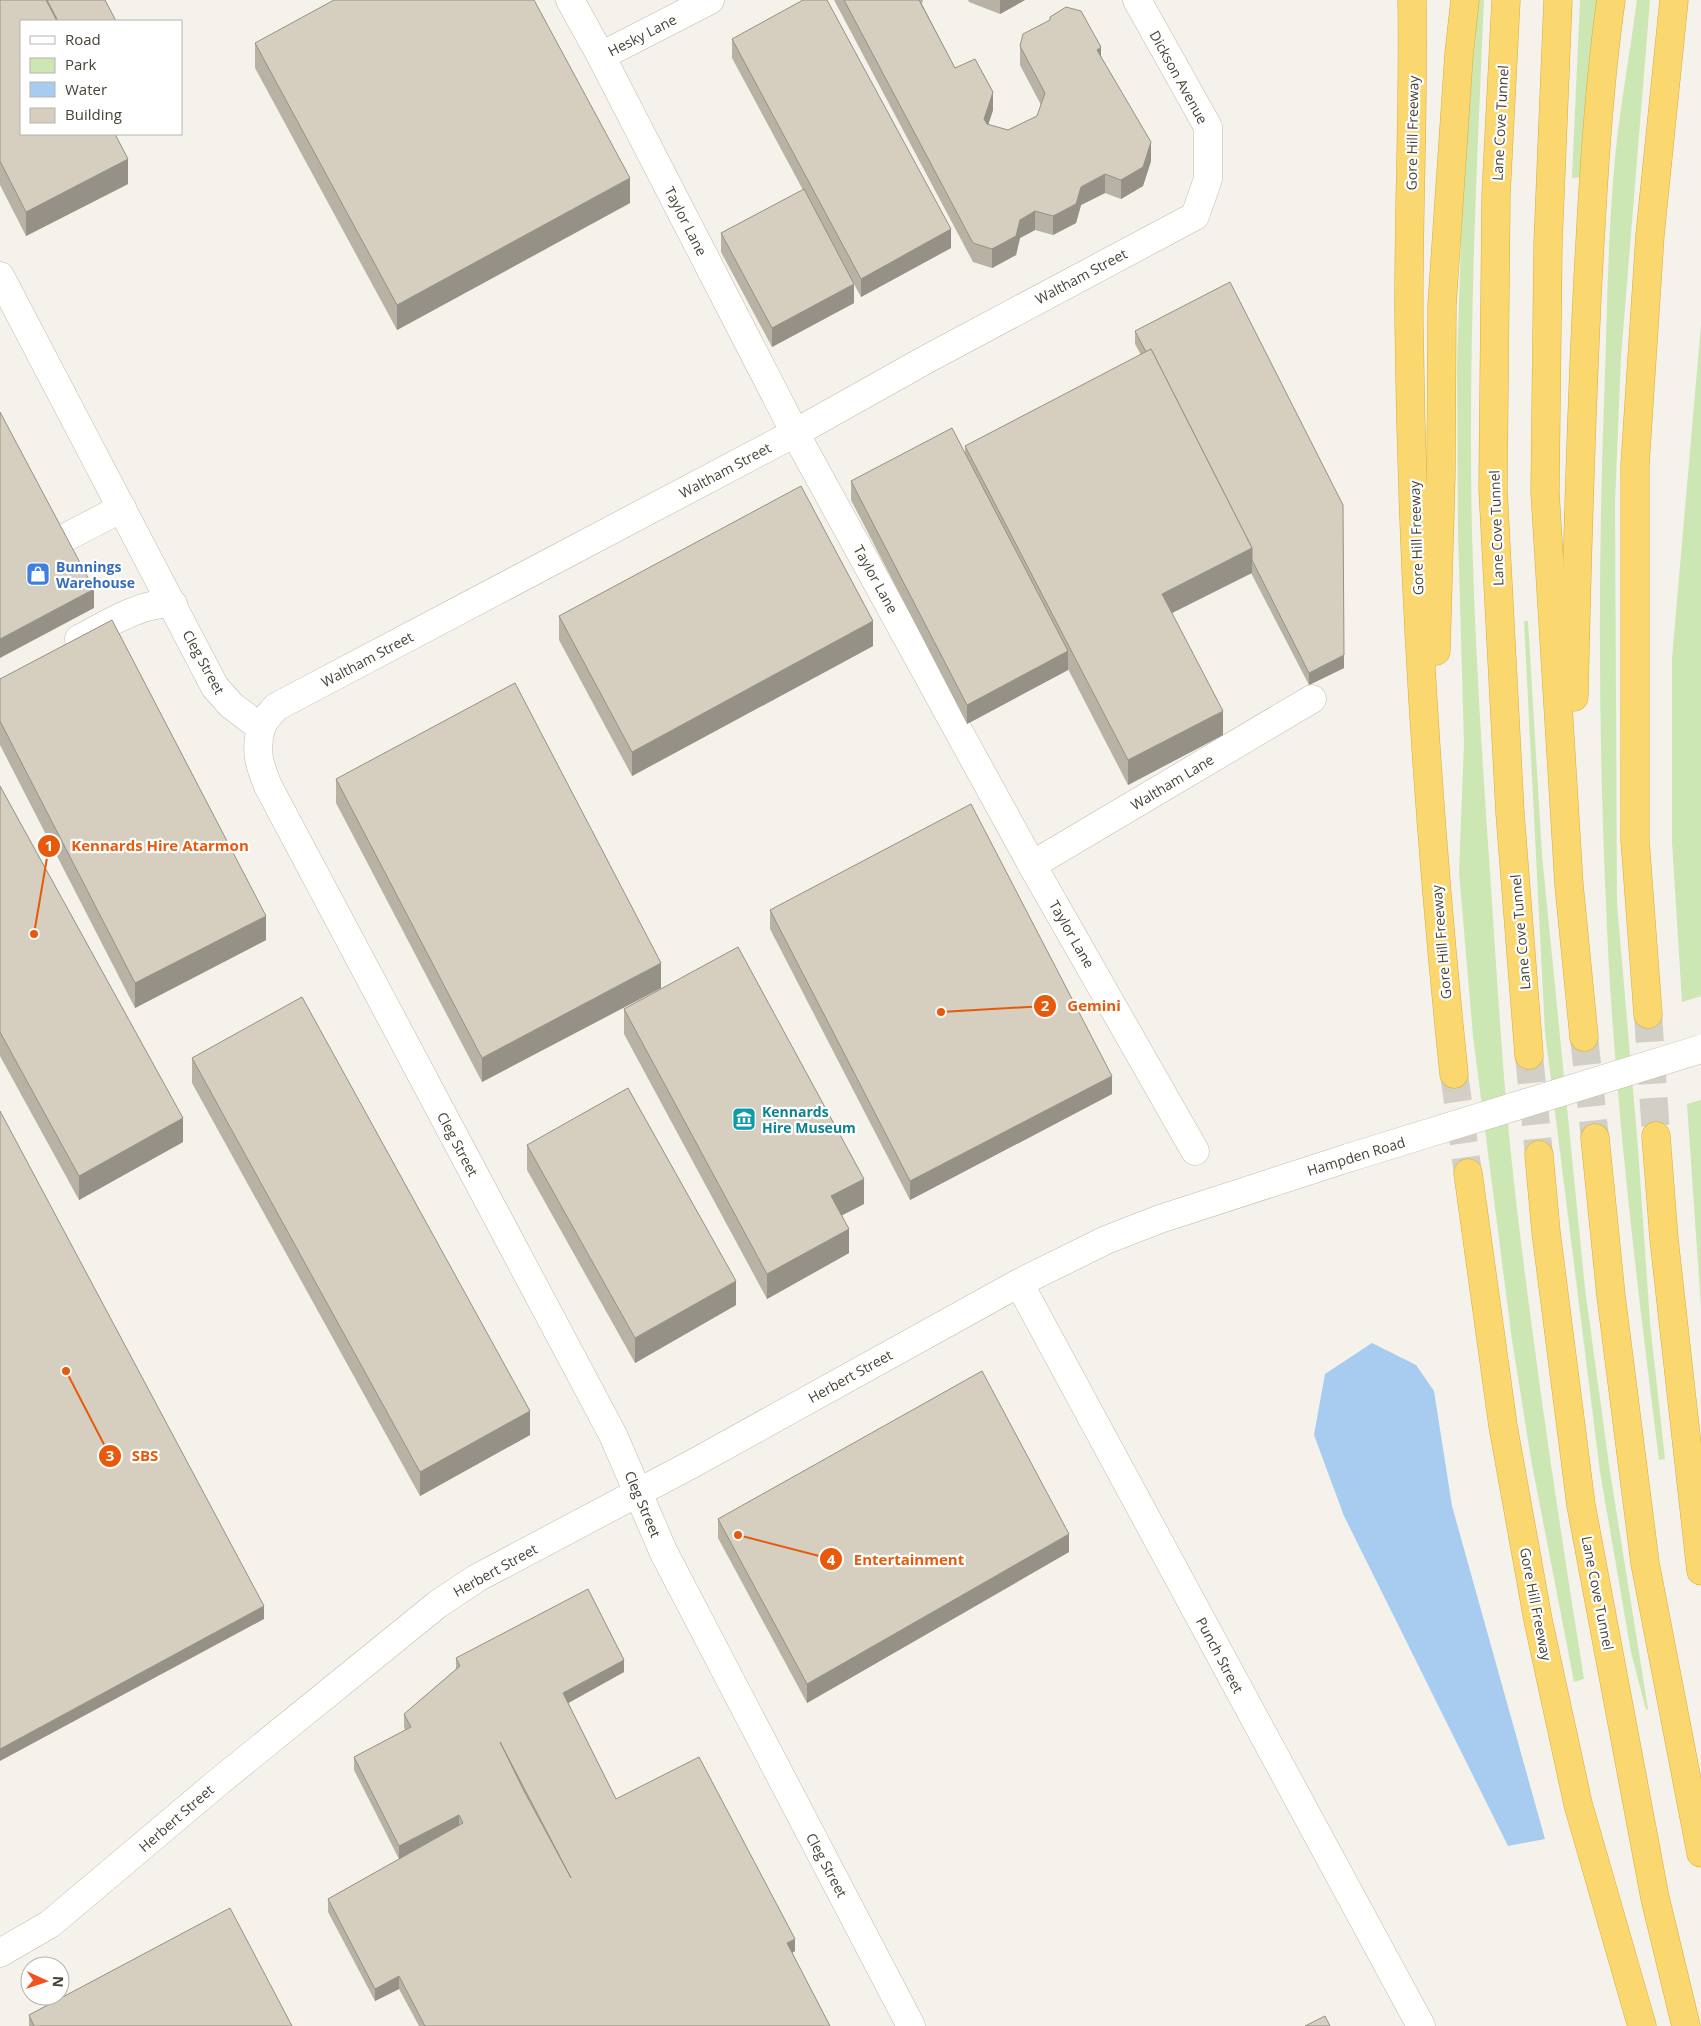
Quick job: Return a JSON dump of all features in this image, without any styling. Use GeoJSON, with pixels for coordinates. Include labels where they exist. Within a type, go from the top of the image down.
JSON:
{"type":"FeatureCollection","features":[{"type":"Feature","properties":{"kind":"highway","name":"Gore Hill Freeway"},"geometry":{"type":"LineString","coordinates":[[1412,0],[1409,324],[1416,576],[1438,921],[1454,1074]]}},
{"type":"Feature","properties":{"kind":"highway"},"geometry":{"type":"LineString","coordinates":[[1430,815],[1440,560],[1442,305],[1459,54],[1465,0]]}},
{"type":"Feature","properties":{"kind":"highway","name":"Lane Cove Tunnel"},"geometry":{"type":"LineString","coordinates":[[1506,0],[1496,195],[1493,489],[1510,813],[1529,1055]]}},
{"type":"Feature","properties":{"kind":"highway"},"geometry":{"type":"LineString","coordinates":[[1558,0],[1548,244],[1545,492],[1569,884],[1584,1037]]}},
{"type":"Feature","properties":{"kind":"highway"},"geometry":{"type":"LineString","coordinates":[[1569,884],[1578,509],[1586,316],[1597,134],[1611,0]]}},
{"type":"Feature","properties":{"kind":"highway"},"geometry":{"type":"LineString","coordinates":[[1648,1014],[1635,840],[1636,465],[1650,235],[1674,0]]}},
{"type":"Feature","properties":{"kind":"highway"},"geometry":{"type":"LineString","coordinates":[[1656,1136],[1664,1239],[1701,1571]]}},
{"type":"Feature","properties":{"kind":"highway"},"geometry":{"type":"LineString","coordinates":[[1594,1138],[1645,1563],[1701,1853]]}},
{"type":"Feature","properties":{"kind":"highway","name":"Lane Cove Tunnel"},"geometry":{"type":"LineString","coordinates":[[1539,1155],[1546,1232],[1581,1505],[1655,1898],[1686,2026]]}},
{"type":"Feature","properties":{"kind":"highway","name":"Gore Hill Freeway"},"geometry":{"type":"LineString","coordinates":[[1468,1173],[1503,1426],[1538,1620],[1578,1804],[1642,2026]]}},
{"type":"Feature","properties":{"kind":"street","name":"Taylor Lane"},"geometry":{"type":"LineString","coordinates":[[570,0],[601,56],[795,433],[1032,865],[1196,1151]]}},
{"type":"Feature","properties":{"kind":"street","name":"Hesky Lane"},"geometry":{"type":"LineString","coordinates":[[601,56],[710,0]]}},
{"type":"Feature","properties":{"kind":"street","name":"Dickson Avenue"},"geometry":{"type":"LineString","coordinates":[[1137,0],[1208,128],[1208,180],[1195,216]]}},
{"type":"Feature","properties":{"kind":"street","name":"Waltham Street"},"geometry":{"type":"LineString","coordinates":[[261,728],[265,720],[276,708],[795,433],[927,359],[1195,216]]}},
{"type":"Feature","properties":{"kind":"street","name":"Cleg Street"},"geometry":{"type":"LineString","coordinates":[[0,276],[215,687],[231,705],[261,728],[257,743],[259,764],[268,786],[613,1435],[664,1553],[911,2026]]}},
{"type":"Feature","properties":{"kind":"street"},"geometry":{"type":"LineString","coordinates":[[59,541],[122,508]]}},
{"type":"Feature","properties":{"kind":"street"},"geometry":{"type":"LineString","coordinates":[[61,648],[144,608],[156,604],[173,604]]}},
{"type":"Feature","properties":{"kind":"street","name":"Waltham Lane"},"geometry":{"type":"LineString","coordinates":[[1032,865],[1312,699]]}},
{"type":"Feature","properties":{"kind":"street","name":"Hampden Road"},"geometry":{"type":"LineString","coordinates":[[1019,1283],[1106,1240],[1160,1219],[1351,1157],[1701,1049]]}},
{"type":"Feature","properties":{"kind":"street","name":"Herbert Street"},"geometry":{"type":"LineString","coordinates":[[0,1953],[50,1924],[216,1784],[438,1604],[477,1578],[639,1492],[1019,1283]]}},
{"type":"Feature","properties":{"kind":"street","name":"Punch Street"},"geometry":{"type":"LineString","coordinates":[[1019,1283],[1421,2026]]}},
{"type":"Feature","properties":{"kind":"green space"},"geometry":{"type":"Polygon","coordinates":[[[1473,0],[1484,0],[1471,400],[1472,533],[1482,745],[1507,1112],[1522,1253],[1538,1375],[1584,1679],[1574,1682],[1531,1459],[1512,1340],[1473,1036],[1459,872],[1464,743],[1458,533],[1457,364],[1463,181],[1473,0]]]}},
{"type":"Feature","properties":{"kind":"green space"},"geometry":{"type":"Polygon","coordinates":[[[1580,0],[1597,0],[1580,177],[1572,178],[1580,0]]]}},
{"type":"Feature","properties":{"kind":"green space"},"geometry":{"type":"Polygon","coordinates":[[[1637,0],[1650,0],[1621,357],[1615,502],[1617,904],[1638,1148],[1650,1323],[1665,1459],[1659,1460],[1626,1183],[1614,1043],[1603,838],[1600,705],[1601,506],[1610,230],[1617,137],[1637,0]]]}},
{"type":"Feature","properties":{"kind":"green space"},"geometry":{"type":"Polygon","coordinates":[[[1701,325],[1701,996],[1682,1002],[1672,842],[1672,658],[1701,325]]]}},
{"type":"Feature","properties":{"kind":"green space"},"geometry":{"type":"Polygon","coordinates":[[[1524,621],[1528,621],[1542,855],[1585,1289],[1610,1472],[1648,1709],[1646,1710],[1631,1652],[1600,1472],[1545,1032],[1524,621]]]}},
{"type":"Feature","properties":{"kind":"green space"},"geometry":{"type":"Polygon","coordinates":[[[1701,1100],[1701,1307],[1687,1104],[1701,1100]]]}},
{"type":"Feature","properties":{"kind":"water"},"geometry":{"type":"Polygon","coordinates":[[[1372,1343],[1416,1365],[1434,1391],[1452,1506],[1545,1839],[1508,1846],[1344,1516],[1314,1435],[1325,1374],[1372,1343]]]}},
{"type":"Feature","properties":{"kind":"building"},"geometry":{"type":"Polygon","coordinates":[[[0,0],[46,0],[56,20],[20,20],[20,135],[116,135],[128,159],[26,212],[0,161],[0,0]]]}},
{"type":"Feature","properties":{"kind":"building"},"geometry":{"type":"Polygon","coordinates":[[[47,0],[105,0],[115,20],[57,20],[47,0]]]}},
{"type":"Feature","properties":{"kind":"building"},"geometry":{"type":"Polygon","coordinates":[[[334,0],[534,0],[630,178],[397,305],[255,43],[334,0]]]}},
{"type":"Feature","properties":{"kind":"building"},"geometry":{"type":"Polygon","coordinates":[[[803,0],[827,0],[951,229],[861,279],[732,39],[803,0]]]}},
{"type":"Feature","properties":{"kind":"building"},"geometry":{"type":"Polygon","coordinates":[[[844,0],[919,0],[955,68],[975,59],[993,92],[984,119],[987,124],[1008,130],[1037,116],[1045,93],[1020,46],[1023,34],[1050,20],[1050,17],[1066,7],[1081,11],[1101,47],[1097,50],[1151,142],[1143,167],[1121,180],[1105,174],[1081,187],[1076,204],[1053,216],[1035,211],[1020,220],[1016,236],[992,249],[973,243],[844,0]]]}},
{"type":"Feature","properties":{"kind":"building"},"geometry":{"type":"Polygon","coordinates":[[[804,189],[854,284],[772,328],[721,233],[804,189]]]}},
{"type":"Feature","properties":{"kind":"building"},"geometry":{"type":"Polygon","coordinates":[[[1230,282],[1343,505],[1344,655],[1309,673],[1252,560],[1252,548],[1151,349],[1146,352],[1135,331],[1230,282]]]}},
{"type":"Feature","properties":{"kind":"building"},"geometry":{"type":"Polygon","coordinates":[[[1151,349],[1252,548],[1162,594],[1223,711],[1128,760],[965,446],[1151,349]]]}},
{"type":"Feature","properties":{"kind":"building","name":"Bunnings Warehouse"},"geometry":{"type":"Polygon","coordinates":[[[0,412],[94,589],[0,639],[0,412]]]}},
{"type":"Feature","properties":{"kind":"building"},"geometry":{"type":"Polygon","coordinates":[[[952,428],[1068,651],[967,705],[851,481],[952,428]]]}},
{"type":"Feature","properties":{"kind":"building"},"geometry":{"type":"Polygon","coordinates":[[[801,486],[873,621],[632,752],[559,616],[801,486]]]}},
{"type":"Feature","properties":{"kind":"building"},"geometry":{"type":"Polygon","coordinates":[[[112,620],[266,916],[135,983],[0,721],[0,679],[112,620]]]}},
{"type":"Feature","properties":{"kind":"building"},"geometry":{"type":"Polygon","coordinates":[[[515,683],[661,963],[482,1058],[336,779],[515,683]]]}},
{"type":"Feature","properties":{"kind":"building"},"geometry":{"type":"Polygon","coordinates":[[[0,786],[183,1118],[79,1176],[0,1032],[0,786]]]}},
{"type":"Feature","properties":{"kind":"building"},"geometry":{"type":"Polygon","coordinates":[[[971,804],[1112,1076],[910,1181],[770,910],[971,804]]]}},
{"type":"Feature","properties":{"kind":"building","name":"Kennards Hire Museum"},"geometry":{"type":"Polygon","coordinates":[[[738,947],[864,1179],[831,1196],[849,1229],[767,1274],[624,1009],[738,947]]]}},
{"type":"Feature","properties":{"kind":"building"},"geometry":{"type":"Polygon","coordinates":[[[302,997],[530,1411],[420,1472],[192,1058],[302,997]]]}},
{"type":"Feature","properties":{"kind":"building"},"geometry":{"type":"Polygon","coordinates":[[[628,1088],[736,1281],[635,1338],[527,1145],[628,1088]]]}},
{"type":"Feature","properties":{"kind":"building"},"geometry":{"type":"Polygon","coordinates":[[[0,1111],[264,1606],[0,1749],[0,1111]]]}},
{"type":"Feature","properties":{"kind":"building"},"geometry":{"type":"Polygon","coordinates":[[[982,1371],[1069,1534],[807,1684],[718,1519],[982,1371]]]}},
{"type":"Feature","properties":{"kind":"building"},"geometry":{"type":"Polygon","coordinates":[[[588,1589],[624,1660],[563,1693],[616,1799],[699,1757],[795,1939],[787,1943],[830,2026],[425,2026],[399,1976],[375,1989],[328,1899],[463,1823],[459,1815],[399,1846],[354,1757],[411,1727],[404,1714],[460,1666],[456,1658],[588,1589]],[[500,1742],[524,1791],[571,1878],[500,1742]]]}},
{"type":"Feature","properties":{"kind":"building"},"geometry":{"type":"Polygon","coordinates":[[[230,1908],[292,2026],[34,2026],[29,2015],[46,2006],[70,2006],[70,1993],[230,1908]]]}},
{"type":"Feature","properties":{"kind":"building"},"geometry":{"type":"Polygon","coordinates":[[[1325,2016],[1330,2026],[1305,2026],[1325,2016]]]}},
{"type":"Feature","properties":{"kind":"tunnel"},"geometry":{"type":"LineString","coordinates":[[1648,1014],[1656,1136]]}},
{"type":"Feature","properties":{"kind":"tunnel"},"geometry":{"type":"LineString","coordinates":[[1584,1037],[1595,1138]]}},
{"type":"Feature","properties":{"kind":"tunnel"},"geometry":{"type":"LineString","coordinates":[[1529,1055],[1539,1155]]}},
{"type":"Feature","properties":{"kind":"tunnel"},"geometry":{"type":"LineString","coordinates":[[1454,1074],[1468,1173]]}},
{"type":"Feature","properties":{"kind":"place","name":"Bunnings Warehouse"},"geometry":{"type":"Point","coordinates":[38,574]}},
{"type":"Feature","properties":{"kind":"place","name":"Kennards Hire Atarmon"},"geometry":{"type":"Point","coordinates":[34,934]}},
{"type":"Feature","properties":{"kind":"place","name":"Gemini"},"geometry":{"type":"Point","coordinates":[941,1012]}},
{"type":"Feature","properties":{"kind":"place","name":"Kennards Hire Museum"},"geometry":{"type":"Point","coordinates":[744,1119]}},
{"type":"Feature","properties":{"kind":"place","name":"SBS"},"geometry":{"type":"Point","coordinates":[66,1371]}},
{"type":"Feature","properties":{"kind":"place","name":"Entertainment"},"geometry":{"type":"Point","coordinates":[738,1535]}}]}
